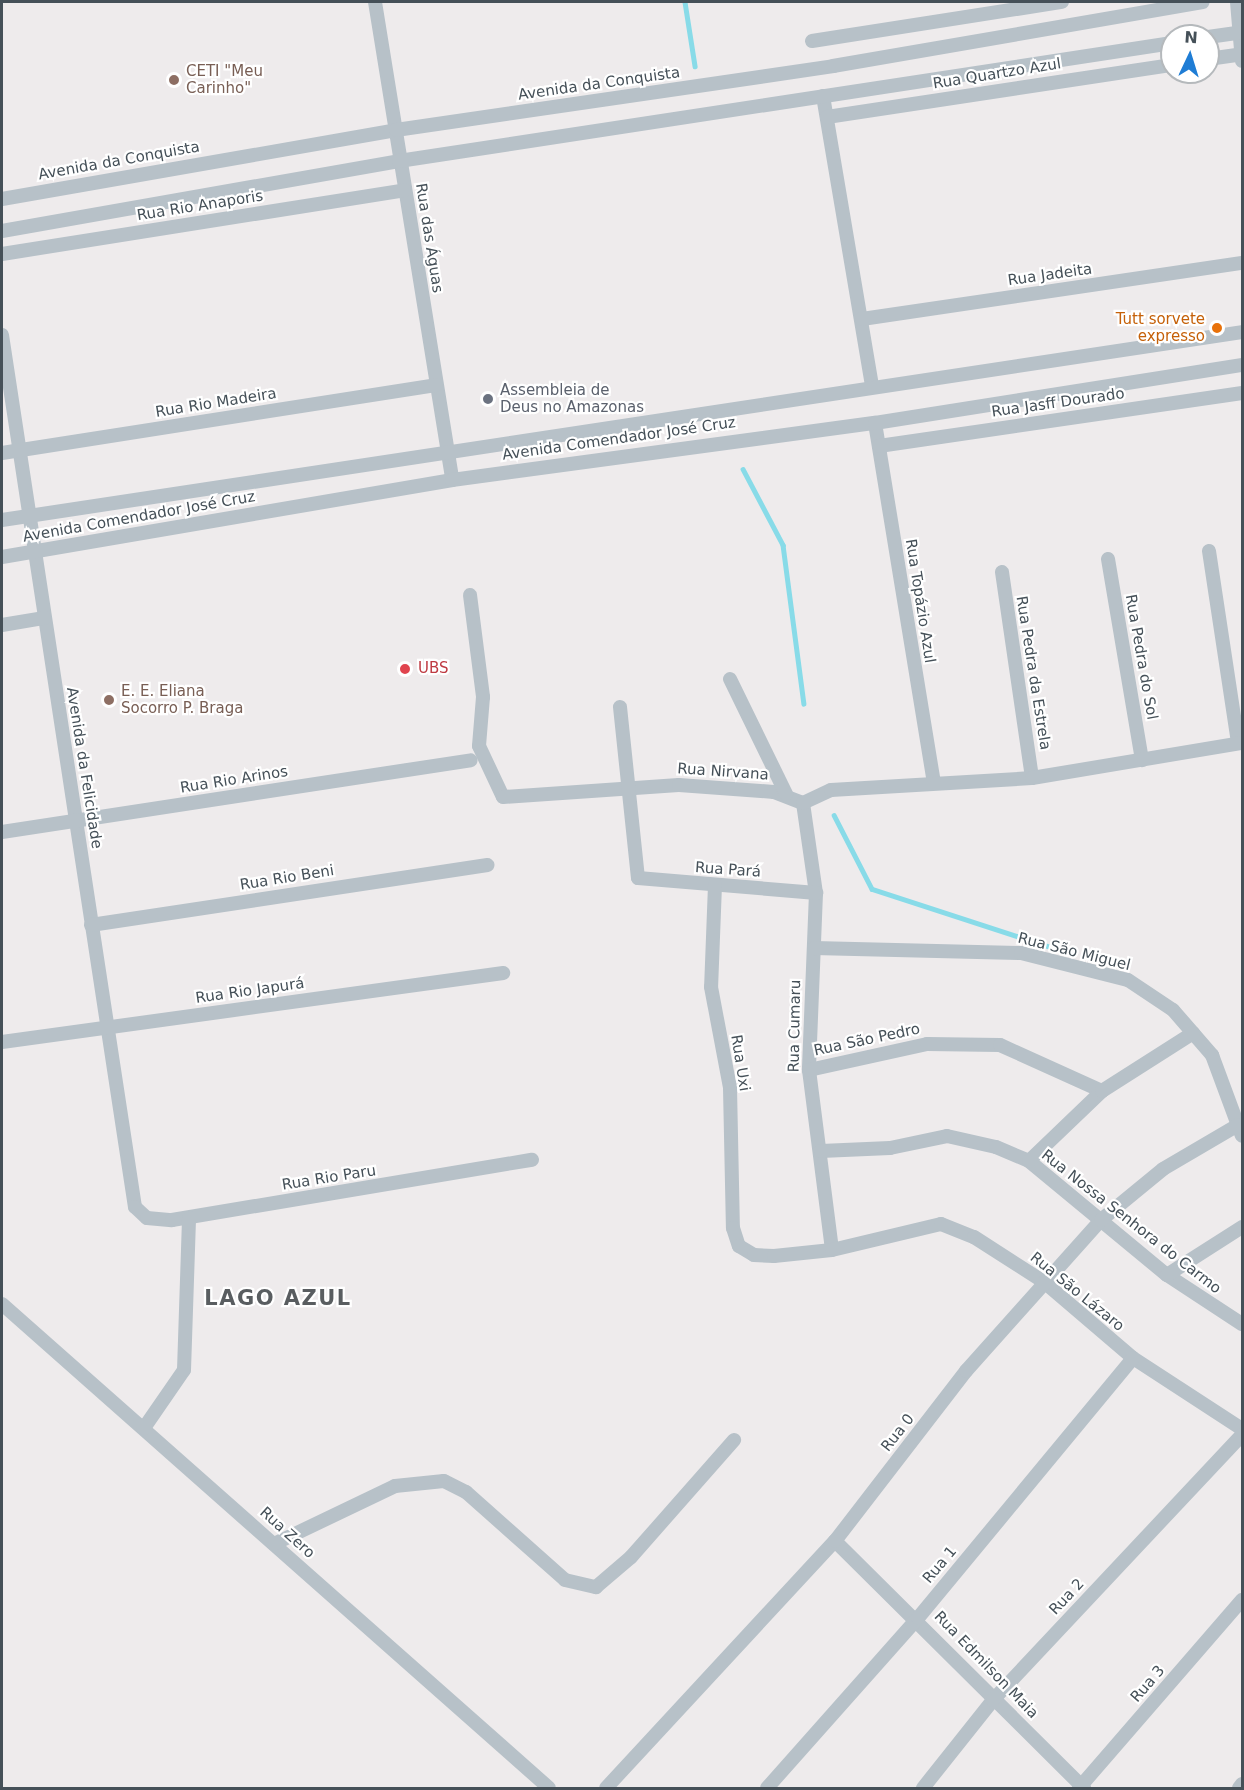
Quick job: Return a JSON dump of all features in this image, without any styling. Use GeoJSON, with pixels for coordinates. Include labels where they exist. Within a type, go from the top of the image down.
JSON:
{"type":"FeatureCollection","features":[{"type":"Feature","properties":{"kind":"street","name":"Rua das Águas"},"geometry":{"type":"LineString","coordinates":[[375,2],[452,480]]}},
{"type":"Feature","properties":{"kind":"street"},"geometry":{"type":"LineString","coordinates":[[812,41],[1062,2]]}},
{"type":"Feature","properties":{"kind":"street","name":"Avenida da Conquista"},"geometry":{"type":"LineString","coordinates":[[2,199],[396,130],[833,66],[1202,2]]}},
{"type":"Feature","properties":{"kind":"street"},"geometry":{"type":"LineString","coordinates":[[1220,58],[1242,56],[1237,2]]}},
{"type":"Feature","properties":{"kind":"street"},"geometry":{"type":"LineString","coordinates":[[1220,35],[1241,32]]}},
{"type":"Feature","properties":{"kind":"street"},"geometry":{"type":"LineString","coordinates":[[2,231],[399,161],[1160,45]]}},
{"type":"Feature","properties":{"kind":"street","name":"Rua Quartzo Azul"},"geometry":{"type":"LineString","coordinates":[[827,117],[1160,66]]}},
{"type":"Feature","properties":{"kind":"street"},"geometry":{"type":"LineString","coordinates":[[823,96],[872,387]]}},
{"type":"Feature","properties":{"kind":"street","name":"Rua Rio Anaporis"},"geometry":{"type":"LineString","coordinates":[[2,254],[404,190]]}},
{"type":"Feature","properties":{"kind":"street","name":"Rua Jadeita"},"geometry":{"type":"LineString","coordinates":[[862,320],[1242,263]]}},
{"type":"Feature","properties":{"kind":"street","name":"Avenida Comendador José Cruz"},"geometry":{"type":"LineString","coordinates":[[2,520],[446,450],[1242,332]]}},
{"type":"Feature","properties":{"kind":"street","name":"Avenida da Felicidade"},"geometry":{"type":"LineString","coordinates":[[2,335],[135,1207]]}},
{"type":"Feature","properties":{"kind":"street","name":"Avenida Comendador José Cruz"},"geometry":{"type":"LineString","coordinates":[[2,557],[452,480],[875,423],[1242,365]]}},
{"type":"Feature","properties":{"kind":"street","name":"Rua Rio Madeira"},"geometry":{"type":"LineString","coordinates":[[2,453],[436,385]]}},
{"type":"Feature","properties":{"kind":"street","name":"Rua Jasff Dourado"},"geometry":{"type":"LineString","coordinates":[[879,446],[1242,393]]}},
{"type":"Feature","properties":{"kind":"street","name":"Rua Topázio Azul"},"geometry":{"type":"LineString","coordinates":[[875,423],[934,782]]}},
{"type":"Feature","properties":{"kind":"street"},"geometry":{"type":"LineString","coordinates":[[803,803],[831,790],[934,782],[1032,778],[1240,743],[1209,551]]}},
{"type":"Feature","properties":{"kind":"street","name":"Rua Pedra do Sol"},"geometry":{"type":"LineString","coordinates":[[1108,559],[1142,760]]}},
{"type":"Feature","properties":{"kind":"street","name":"Rua Pedra da Estrela"},"geometry":{"type":"LineString","coordinates":[[1002,572],[1032,778]]}},
{"type":"Feature","properties":{"kind":"street","name":"Rua Nirvana"},"geometry":{"type":"LineString","coordinates":[[470,595],[483,697],[479,747],[503,797],[630,784],[786,795],[803,803]]}},
{"type":"Feature","properties":{"kind":"street"},"geometry":{"type":"LineString","coordinates":[[2,625],[44,618]]}},
{"type":"Feature","properties":{"kind":"street"},"geometry":{"type":"LineString","coordinates":[[730,679],[786,795]]}},
{"type":"Feature","properties":{"kind":"street"},"geometry":{"type":"LineString","coordinates":[[620,707],[630,784]]}},
{"type":"Feature","properties":{"kind":"street","name":"Rua Rio Arinos"},"geometry":{"type":"LineString","coordinates":[[2,832],[471,760]]}},
{"type":"Feature","properties":{"kind":"street","name":"Rua Pará"},"geometry":{"type":"LineString","coordinates":[[630,784],[638,878],[816,893]]}},
{"type":"Feature","properties":{"kind":"street","name":"Rua Cumaru"},"geometry":{"type":"LineString","coordinates":[[803,803],[816,893],[809,1070],[832,1250]]}},
{"type":"Feature","properties":{"kind":"street","name":"Rua Rio Beni"},"geometry":{"type":"LineString","coordinates":[[91,925],[487,865]]}},
{"type":"Feature","properties":{"kind":"street","name":"Rua Uxi"},"geometry":{"type":"LineString","coordinates":[[715,885],[711,987],[730,1088],[733,1228],[739,1246]]}},
{"type":"Feature","properties":{"kind":"street","name":"Rua São Miguel"},"geometry":{"type":"LineString","coordinates":[[813,948],[1022,954],[1128,980],[1173,1010],[1212,1055],[1240,1130]]}},
{"type":"Feature","properties":{"kind":"street","name":"Rua Rio Japurá"},"geometry":{"type":"LineString","coordinates":[[2,1042],[503,972]]}},
{"type":"Feature","properties":{"kind":"street"},"geometry":{"type":"LineString","coordinates":[[1029,1161],[1102,1091],[1193,1033]]}},
{"type":"Feature","properties":{"kind":"street","name":"Rua São Pedro"},"geometry":{"type":"LineString","coordinates":[[809,1070],[927,1044],[1000,1045],[1102,1091]]}},
{"type":"Feature","properties":{"kind":"street","name":"Rua 0"},"geometry":{"type":"LineString","coordinates":[[606,1788],[836,1541],[966,1371],[1101,1220],[1163,1170],[1240,1130]]}},
{"type":"Feature","properties":{"kind":"street","name":"Rua Nossa Senhora do Carmo"},"geometry":{"type":"LineString","coordinates":[[821,1151],[890,1148],[947,1136],[1029,1161],[1167,1275],[1242,1324]]}},
{"type":"Feature","properties":{"kind":"street","name":"Rua Rio Paru"},"geometry":{"type":"LineString","coordinates":[[135,1207],[158,1221],[189,1218],[532,1160]]}},
{"type":"Feature","properties":{"kind":"street"},"geometry":{"type":"LineString","coordinates":[[144,1428],[184,1370],[189,1218]]}},
{"type":"Feature","properties":{"kind":"street","name":"Rua São Lázaro"},"geometry":{"type":"LineString","coordinates":[[739,1246],[754,1255],[774,1256],[832,1250],[941,1224],[974,1237],[1044,1282],[1133,1358],[1242,1429]]}},
{"type":"Feature","properties":{"kind":"street"},"geometry":{"type":"LineString","coordinates":[[1167,1275],[1242,1227]]}},
{"type":"Feature","properties":{"kind":"street","name":"Rua Zero"},"geometry":{"type":"LineString","coordinates":[[2,1304],[549,1788]]}},
{"type":"Feature","properties":{"kind":"street","name":"Rua 1"},"geometry":{"type":"LineString","coordinates":[[767,1788],[918,1618],[1133,1358]]}},
{"type":"Feature","properties":{"kind":"street","name":"Rua 2"},"geometry":{"type":"LineString","coordinates":[[922,1788],[993,1700],[1242,1435]]}},
{"type":"Feature","properties":{"kind":"street"},"geometry":{"type":"LineString","coordinates":[[274,1544],[395,1486],[444,1481],[465,1492],[565,1580],[596,1587],[631,1557],[734,1440]]}},
{"type":"Feature","properties":{"kind":"street","name":"Rua Edmilson Maia"},"geometry":{"type":"LineString","coordinates":[[836,1541],[918,1618],[993,1700],[1081,1788]]}},
{"type":"Feature","properties":{"kind":"street","name":"Rua 3"},"geometry":{"type":"LineString","coordinates":[[1081,1788],[1242,1600]]}},
{"type":"Feature","properties":{"kind":"street"},"geometry":{"type":"LineString","coordinates":[[1239,1788],[1242,1784]]}},
{"type":"Feature","properties":{"kind":"waterway"},"geometry":{"type":"LineString","coordinates":[[685,2],[695,66]]}},
{"type":"Feature","properties":{"kind":"waterway"},"geometry":{"type":"LineString","coordinates":[[743,469],[783,545],[804,704]]}},
{"type":"Feature","properties":{"kind":"waterway"},"geometry":{"type":"LineString","coordinates":[[834,815],[872,889],[1072,954]]}},
{"type":"Feature","properties":{"kind":"place","name":"CETI \"Meu Carinho\""},"geometry":{"type":"Point","coordinates":[174,80]}},
{"type":"Feature","properties":{"kind":"place","name":"Tutt sorvete expresso"},"geometry":{"type":"Point","coordinates":[1217,328]}},
{"type":"Feature","properties":{"kind":"place","name":"Assembleia de Deus no Amazonas"},"geometry":{"type":"Point","coordinates":[488,399]}},
{"type":"Feature","properties":{"kind":"place","name":"UBS"},"geometry":{"type":"Point","coordinates":[405,669]}},
{"type":"Feature","properties":{"kind":"place","name":"E. E. Eliana Socorro P. Braga"},"geometry":{"type":"Point","coordinates":[109,700]}},
{"type":"Feature","properties":{"kind":"district","name":"LAGO AZUL"},"geometry":{"type":"Point","coordinates":[278,1298]}}]}
